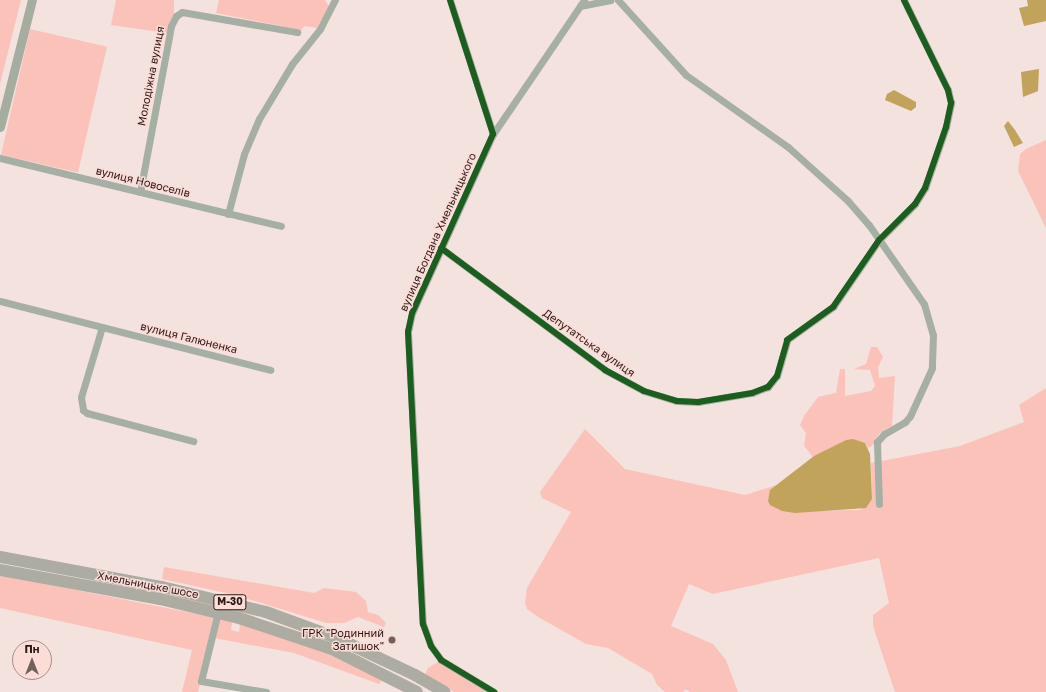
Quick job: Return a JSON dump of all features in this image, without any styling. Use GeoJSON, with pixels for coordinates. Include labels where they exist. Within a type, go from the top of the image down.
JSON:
{"type":"FeatureCollection","features":[{"type":"Feature","properties":{"kind":"highway","name":"Хмельницьке шосе"},"geometry":{"type":"LineString","coordinates":[[0,557],[162,587],[266,612],[337,638],[445,692]]}},
{"type":"Feature","properties":{"kind":"highway","name":"Хмельницьке шосе"},"geometry":{"type":"LineString","coordinates":[[0,570],[218,612],[326,647],[418,692]]}},
{"type":"Feature","properties":{"kind":"highway"},"geometry":{"type":"LineString","coordinates":[[418,692],[425,681]]}},
{"type":"Feature","properties":{"kind":"street"},"geometry":{"type":"LineString","coordinates":[[0,127],[32,0]]}},
{"type":"Feature","properties":{"kind":"street"},"geometry":{"type":"LineString","coordinates":[[228,214],[242,160],[258,119],[292,64],[320,29],[335,0]]}},
{"type":"Feature","properties":{"kind":"street"},"geometry":{"type":"LineString","coordinates":[[450,0],[493,134]]}},
{"type":"Feature","properties":{"kind":"street"},"geometry":{"type":"LineString","coordinates":[[582,3],[610,0]]}},
{"type":"Feature","properties":{"kind":"street"},"geometry":{"type":"LineString","coordinates":[[618,0],[674,64],[699,86],[807,163],[848,200],[879,240],[924,304],[931,323],[934,349],[932,368],[910,416],[905,422],[884,434],[877,442],[879,504]]}},
{"type":"Feature","properties":{"kind":"street","name":"Депутатська вулиця"},"geometry":{"type":"LineString","coordinates":[[441,248],[621,380],[670,400],[698,402],[760,391],[772,384],[777,376],[787,340],[833,307],[879,240],[923,194],[951,108],[948,90],[904,0]]}},
{"type":"Feature","properties":{"kind":"street","name":"вулиця Богдана Хмельницького"},"geometry":{"type":"LineString","coordinates":[[494,692],[441,660],[431,646],[423,624],[408,332],[412,313],[493,134],[582,3]]}},
{"type":"Feature","properties":{"kind":"street","name":"Молодіжна вулиця"},"geometry":{"type":"LineString","coordinates":[[140,192],[171,26],[176,16],[182,12],[297,32]]}},
{"type":"Feature","properties":{"kind":"street","name":"вулиця Новоселів"},"geometry":{"type":"LineString","coordinates":[[0,158],[282,226]]}},
{"type":"Feature","properties":{"kind":"street","name":"вулиця Галюненка"},"geometry":{"type":"LineString","coordinates":[[0,301],[270,370]]}},
{"type":"Feature","properties":{"kind":"street"},"geometry":{"type":"LineString","coordinates":[[102,326],[81,397],[83,410],[88,413],[193,441]]}},
{"type":"Feature","properties":{"kind":"street"},"geometry":{"type":"LineString","coordinates":[[218,612],[201,681],[266,692]]}},
{"type":"Feature","properties":{"kind":"shaded area"},"geometry":{"type":"Polygon","coordinates":[[[0,0],[21,0],[0,84],[0,0]]]}},
{"type":"Feature","properties":{"kind":"shaded area"},"geometry":{"type":"Polygon","coordinates":[[[116,0],[174,0],[174,12],[167,33],[111,25],[116,0]]]}},
{"type":"Feature","properties":{"kind":"shaded area"},"geometry":{"type":"Polygon","coordinates":[[[219,0],[325,0],[329,7],[317,28],[305,26],[301,30],[216,13],[219,0]]]}},
{"type":"Feature","properties":{"kind":"shaded area"},"geometry":{"type":"Polygon","coordinates":[[[1027,0],[1046,0],[1046,21],[1024,26],[1019,8],[1028,6],[1027,0]]]}},
{"type":"Feature","properties":{"kind":"shaded area"},"geometry":{"type":"Polygon","coordinates":[[[30,29],[107,47],[78,172],[1,155],[30,29]]]}},
{"type":"Feature","properties":{"kind":"shaded area"},"geometry":{"type":"Polygon","coordinates":[[[1039,69],[1038,91],[1023,97],[1021,72],[1039,69]]]}},
{"type":"Feature","properties":{"kind":"shaded area"},"geometry":{"type":"Polygon","coordinates":[[[894,90],[916,102],[916,107],[911,111],[885,100],[887,94],[894,90]]]}},
{"type":"Feature","properties":{"kind":"shaded area"},"geometry":{"type":"Polygon","coordinates":[[[1008,121],[1023,143],[1014,147],[1004,126],[1008,121]]]}},
{"type":"Feature","properties":{"kind":"shaded area"},"geometry":{"type":"Polygon","coordinates":[[[1046,140],[1046,228],[1018,171],[1020,154],[1026,149],[1046,140]]]}},
{"type":"Feature","properties":{"kind":"shaded area"},"geometry":{"type":"Polygon","coordinates":[[[871,347],[877,347],[883,357],[878,367],[879,378],[895,376],[892,426],[879,434],[872,446],[868,448],[865,443],[846,440],[813,457],[804,446],[806,433],[800,425],[804,416],[818,397],[836,393],[840,369],[845,369],[845,396],[871,391],[875,386],[870,370],[854,369],[866,364],[871,347]]]}},
{"type":"Feature","properties":{"kind":"shaded area"},"geometry":{"type":"Polygon","coordinates":[[[1046,388],[1046,692],[895,692],[873,626],[873,615],[889,603],[879,558],[713,594],[689,584],[671,626],[713,644],[726,660],[738,692],[690,692],[685,689],[683,692],[665,692],[657,685],[652,674],[608,648],[586,644],[538,617],[527,609],[525,603],[527,588],[571,512],[542,498],[540,492],[585,429],[625,469],[745,495],[777,485],[773,491],[782,511],[860,510],[872,499],[871,463],[960,446],[1024,422],[1019,405],[1046,388]]]}},
{"type":"Feature","properties":{"kind":"shaded area"},"geometry":{"type":"Polygon","coordinates":[[[853,439],[865,443],[870,454],[872,499],[866,508],[795,513],[782,511],[770,505],[768,501],[770,490],[814,456],[846,440],[853,439]]]}},
{"type":"Feature","properties":{"kind":"shaded area"},"geometry":{"type":"Polygon","coordinates":[[[164,567],[314,593],[324,588],[356,592],[366,601],[368,612],[378,615],[386,623],[384,627],[358,617],[344,623],[326,623],[235,595],[162,579],[164,567]]]}},
{"type":"Feature","properties":{"kind":"shaded area"},"geometry":{"type":"Polygon","coordinates":[[[0,575],[217,618],[198,692],[182,692],[192,650],[0,608],[0,575]]]}},
{"type":"Feature","properties":{"kind":"shaded area"},"geometry":{"type":"Polygon","coordinates":[[[219,618],[232,622],[231,630],[239,632],[240,624],[332,655],[382,680],[379,684],[294,653],[214,638],[219,618]]]}},
{"type":"Feature","properties":{"kind":"shaded area"},"geometry":{"type":"Polygon","coordinates":[[[441,660],[494,692],[454,692],[425,675],[428,668],[441,660]]]}},
{"type":"Feature","properties":{"kind":"cycle path"},"geometry":{"type":"LineString","coordinates":[[450,0],[493,134],[412,313],[408,332],[423,624],[431,646],[441,660],[494,692]]}},
{"type":"Feature","properties":{"kind":"cycle path"},"geometry":{"type":"LineString","coordinates":[[441,248],[605,370],[644,391],[677,401],[698,402],[752,393],[768,387],[777,376],[787,340],[833,307],[879,240],[915,204],[925,188],[946,127],[951,103],[948,90],[904,0]]}},
{"type":"Feature","properties":{"kind":"place","name":"ГРК \"Родинний Затишок\""},"geometry":{"type":"Point","coordinates":[392,640]}}]}
